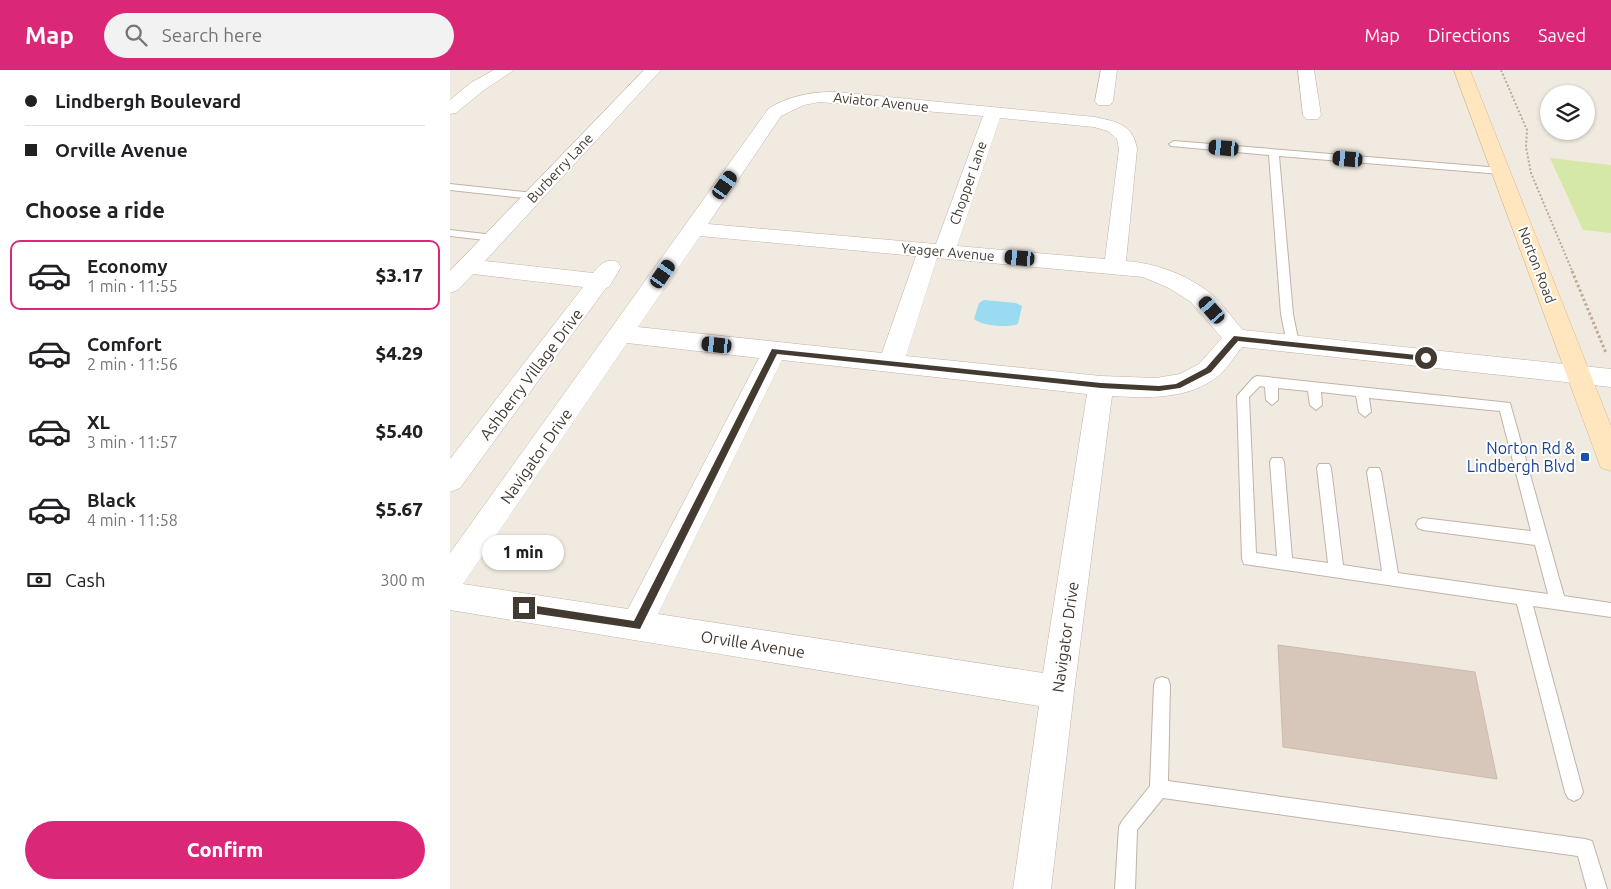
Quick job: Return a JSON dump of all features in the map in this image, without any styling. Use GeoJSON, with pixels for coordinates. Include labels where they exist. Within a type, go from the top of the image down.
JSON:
{"type":"FeatureCollection","features":[{"type":"Feature","properties":{"kind":"main road","name":"Norton Road"},"geometry":{"type":"LineString","coordinates":[[1462,70],[1611,460]]}},
{"type":"Feature","properties":{"kind":"street"},"geometry":{"type":"LineString","coordinates":[[450,109],[478,86],[506,70]]}},
{"type":"Feature","properties":{"kind":"street","name":"Burberry Lane"},"geometry":{"type":"LineString","coordinates":[[450,285],[653,70]]}},
{"type":"Feature","properties":{"kind":"street"},"geometry":{"type":"LineString","coordinates":[[1104,101],[1109,70]]}},
{"type":"Feature","properties":{"kind":"street"},"geometry":{"type":"LineString","coordinates":[[1306,70],[1312,115]]}},
{"type":"Feature","properties":{"kind":"street","name":"Aviator Avenue"},"geometry":{"type":"LineString","coordinates":[[621,334],[775,112],[792,102],[815,96],[838,96],[1095,122],[1114,127],[1126,137],[1128,149],[1115,266]]}},
{"type":"Feature","properties":{"kind":"street","name":"Chopper Lane"},"geometry":{"type":"LineString","coordinates":[[891,363],[993,113]]}},
{"type":"Feature","properties":{"kind":"street","name":"Yeager Avenue"},"geometry":{"type":"LineString","coordinates":[[695,229],[1146,270],[1177,282],[1199,296],[1236,338]]}},
{"type":"Feature","properties":{"kind":"street","name":"Ashberry Village Drive"},"geometry":{"type":"LineString","coordinates":[[450,480],[606,274],[468,266]]}},
{"type":"Feature","properties":{"kind":"street"},"geometry":{"type":"LineString","coordinates":[[621,334],[1101,386],[1159,388],[1177,386],[1208,370],[1236,338],[1578,375],[1609,367]]}},
{"type":"Feature","properties":{"kind":"street","name":"Navigator Drive"},"geometry":{"type":"LineString","coordinates":[[450,578],[621,334]]}},
{"type":"Feature","properties":{"kind":"street"},"geometry":{"type":"LineString","coordinates":[[636,625],[775,351]]}},
{"type":"Feature","properties":{"kind":"street","name":"Navigator Drive"},"geometry":{"type":"LineString","coordinates":[[1032,889],[1057,692],[1101,386]]}},
{"type":"Feature","properties":{"kind":"street","name":"Orville Avenue"},"geometry":{"type":"LineString","coordinates":[[450,596],[1057,692]]}},
{"type":"Feature","properties":{"kind":"lane"},"geometry":{"type":"LineString","coordinates":[[1174,144],[1501,171]]}},
{"type":"Feature","properties":{"kind":"lane"},"geometry":{"type":"LineString","coordinates":[[1274,152],[1287,314],[1293,344]]}},
{"type":"Feature","properties":{"kind":"lane"},"geometry":{"type":"LineString","coordinates":[[450,187],[533,196]]}},
{"type":"Feature","properties":{"kind":"lane"},"geometry":{"type":"LineString","coordinates":[[450,233],[494,238]]}},
{"type":"Feature","properties":{"kind":"lane"},"geometry":{"type":"LineString","coordinates":[[1558,603],[1505,407],[1257,381],[1243,396],[1249,559],[1336,572],[1391,579],[1558,603],[1611,610]]}},
{"type":"Feature","properties":{"kind":"lane"},"geometry":{"type":"LineString","coordinates":[[1271,382],[1272,400]]}},
{"type":"Feature","properties":{"kind":"lane"},"geometry":{"type":"LineString","coordinates":[[1314,387],[1316,404]]}},
{"type":"Feature","properties":{"kind":"lane"},"geometry":{"type":"LineString","coordinates":[[1362,392],[1365,412]]}},
{"type":"Feature","properties":{"kind":"lane"},"geometry":{"type":"LineString","coordinates":[[1277,462],[1285,564]]}},
{"type":"Feature","properties":{"kind":"lane"},"geometry":{"type":"LineString","coordinates":[[1324,468],[1336,572]]}},
{"type":"Feature","properties":{"kind":"lane"},"geometry":{"type":"LineString","coordinates":[[1374,472],[1391,579]]}},
{"type":"Feature","properties":{"kind":"lane"},"geometry":{"type":"LineString","coordinates":[[1423,524],[1541,540]]}},
{"type":"Feature","properties":{"kind":"lane"},"geometry":{"type":"LineString","coordinates":[[1523,598],[1574,792]]}},
{"type":"Feature","properties":{"kind":"lane"},"geometry":{"type":"LineString","coordinates":[[1125,889],[1128,827],[1159,790],[1162,685]]}},
{"type":"Feature","properties":{"kind":"lane"},"geometry":{"type":"LineString","coordinates":[[1159,790],[1585,848],[1597,889]]}},
{"type":"Feature","properties":{"kind":"path"},"geometry":{"type":"LineString","coordinates":[[1501,70],[1527,130],[1526,147],[1531,173],[1609,367]]}},
{"type":"Feature","properties":{"kind":"green space"},"geometry":{"type":"Polygon","coordinates":[[[1550,158],[1611,165],[1611,233],[1583,230],[1550,158]]]}},
{"type":"Feature","properties":{"kind":"water"},"geometry":{"type":"Polygon","coordinates":[[[984,300],[1016,303],[1022,306],[1018,324],[995,326],[974,319],[979,303],[984,300]]]}},
{"type":"Feature","properties":{"kind":"building"},"geometry":{"type":"Polygon","coordinates":[[[1278,645],[1475,672],[1497,779],[1283,747],[1278,645]]]}},
{"type":"Feature","properties":{"kind":"place","name":"Norton Rd & Lindbergh Blvd"},"geometry":{"type":"Point","coordinates":[1585,457]}},
{"type":"Feature","properties":{"kind":"route"},"geometry":{"type":"LineString","coordinates":[[524,608],[636,625],[775,351],[1101,386],[1159,388],[1177,386],[1208,370],[1236,338],[1426,358]]}}]}
